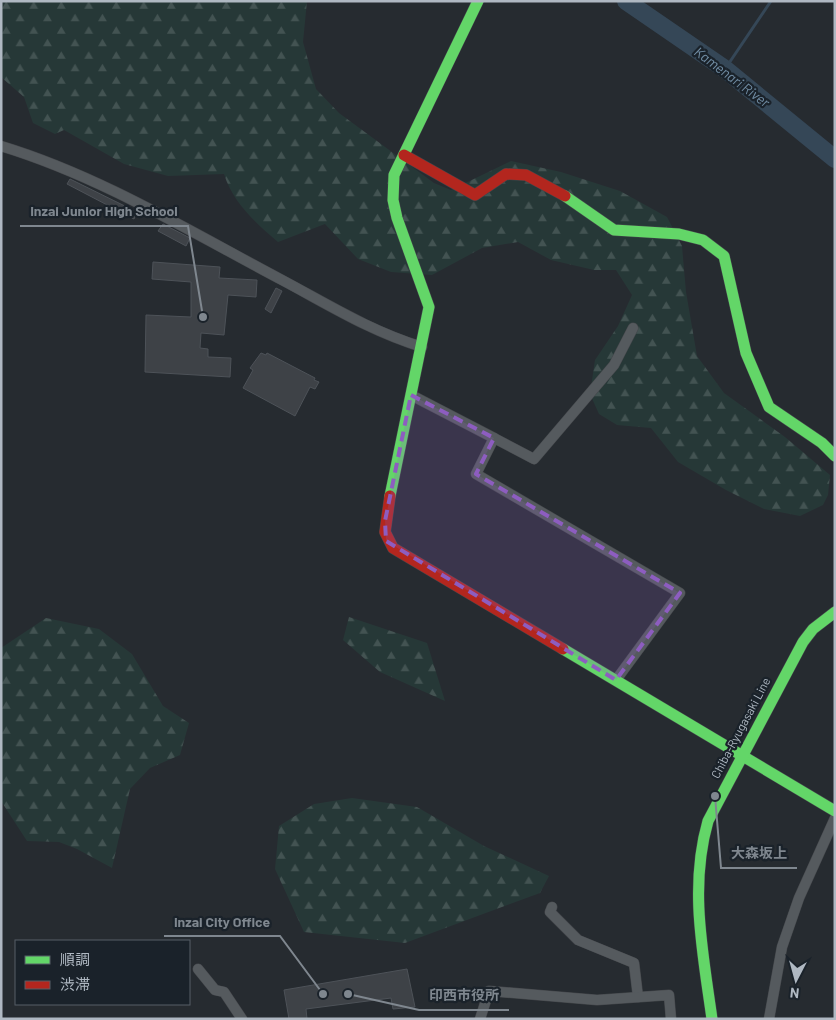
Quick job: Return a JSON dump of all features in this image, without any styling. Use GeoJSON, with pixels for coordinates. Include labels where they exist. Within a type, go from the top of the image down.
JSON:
{"type":"FeatureCollection","features":[{"type":"Feature","properties":{"kind":"street"},"geometry":{"type":"LineString","coordinates":[[478,1],[393,180],[393,200],[397,218],[429,306],[422,348],[385,521],[384,534],[386,541],[393,548],[835,811]]}},
{"type":"Feature","properties":{"kind":"street"},"geometry":{"type":"LineString","coordinates":[[1,146],[56,164],[92,180],[283,281],[342,315],[379,332],[422,348]]}},
{"type":"Feature","properties":{"kind":"street"},"geometry":{"type":"LineString","coordinates":[[404,155],[475,195],[506,174],[526,175],[564,195],[614,230],[679,234],[703,240],[724,256],[746,353],[769,407],[822,443],[835,456]]}},
{"type":"Feature","properties":{"kind":"street"},"geometry":{"type":"LineString","coordinates":[[411,395],[534,459],[614,365],[633,328]]}},
{"type":"Feature","properties":{"kind":"street"},"geometry":{"type":"LineString","coordinates":[[494,438],[476,474],[680,593],[616,680]]}},
{"type":"Feature","properties":{"kind":"street","name":"Chiba-Ryugasaki Line"},"geometry":{"type":"LineString","coordinates":[[712,1019],[697,883],[700,844],[708,821],[803,642],[813,630],[835,612]]}},
{"type":"Feature","properties":{"kind":"street"},"geometry":{"type":"LineString","coordinates":[[769,1019],[782,946],[799,898],[835,818]]}},
{"type":"Feature","properties":{"kind":"street"},"geometry":{"type":"LineString","coordinates":[[552,907],[550,912],[578,940],[634,963],[638,997]]}},
{"type":"Feature","properties":{"kind":"street"},"geometry":{"type":"LineString","coordinates":[[198,969],[215,990],[224,992],[242,1019]]}},
{"type":"Feature","properties":{"kind":"street"},"geometry":{"type":"LineString","coordinates":[[480,1019],[489,991],[597,1000],[669,995],[670,1019]]}},
{"type":"Feature","properties":{"kind":"highlighted area"},"geometry":{"type":"Polygon","coordinates":[[[411,395],[494,438],[476,474],[680,593],[616,680],[386,541],[385,521],[411,395]]]}},
{"type":"Feature","properties":{"kind":"green space"},"geometry":{"type":"Polygon","coordinates":[[[4,1],[307,1],[303,42],[316,89],[339,113],[434,183],[451,190],[511,161],[561,172],[620,191],[667,217],[682,246],[686,292],[697,356],[724,393],[785,437],[830,475],[828,495],[823,505],[800,516],[764,509],[726,490],[678,462],[651,428],[617,425],[599,414],[590,394],[595,360],[618,326],[632,295],[616,270],[594,270],[551,260],[518,242],[482,248],[432,275],[391,272],[358,259],[325,224],[278,242],[246,212],[233,194],[224,174],[168,176],[124,164],[64,130],[55,134],[33,123],[24,97],[1,77],[1,5],[4,1]]]}},
{"type":"Feature","properties":{"kind":"green space"},"geometry":{"type":"Polygon","coordinates":[[[349,617],[427,643],[445,701],[380,672],[343,640],[349,617]]]}},
{"type":"Feature","properties":{"kind":"green space"},"geometry":{"type":"Polygon","coordinates":[[[46,618],[99,629],[132,654],[163,706],[189,723],[180,755],[150,768],[130,789],[112,868],[77,849],[59,842],[27,841],[1,801],[1,648],[46,618]]]}},
{"type":"Feature","properties":{"kind":"green space"},"geometry":{"type":"Polygon","coordinates":[[[352,798],[417,807],[484,846],[549,876],[540,893],[405,943],[304,932],[275,869],[279,826],[314,804],[352,798]]]}},
{"type":"Feature","properties":{"kind":"building"},"geometry":{"type":"Polygon","coordinates":[[[70,179],[137,212],[134,219],[67,184],[70,179]]]}},
{"type":"Feature","properties":{"kind":"building"},"geometry":{"type":"Polygon","coordinates":[[[163,224],[190,238],[186,246],[158,231],[163,224]]]}},
{"type":"Feature","properties":{"kind":"building"},"geometry":{"type":"Polygon","coordinates":[[[153,262],[220,267],[219,278],[257,280],[256,297],[228,295],[224,335],[201,333],[200,348],[208,349],[208,357],[231,358],[230,377],[145,372],[146,315],[191,317],[191,282],[152,279],[153,262]]]}},
{"type":"Feature","properties":{"kind":"building"},"geometry":{"type":"Polygon","coordinates":[[[276,288],[282,291],[271,313],[265,309],[276,288]]]}},
{"type":"Feature","properties":{"kind":"building"},"geometry":{"type":"Polygon","coordinates":[[[261,353],[266,355],[267,353],[315,378],[314,380],[319,382],[315,389],[310,387],[295,416],[243,388],[253,370],[250,368],[261,353]]]}},
{"type":"Feature","properties":{"kind":"building"},"geometry":{"type":"Polygon","coordinates":[[[407,969],[415,1007],[393,1009],[391,998],[306,1009],[307,1019],[289,1019],[284,990],[407,969]]]}},
{"type":"Feature","properties":{"kind":"waterway","name":"Kamenari River"},"geometry":{"type":"LineString","coordinates":[[626,1],[725,69],[835,159]]}},
{"type":"Feature","properties":{"kind":"waterway"},"geometry":{"type":"LineString","coordinates":[[725,69],[771,1]]}},
{"type":"Feature","properties":{"kind":"traffic: fast"},"geometry":{"type":"LineString","coordinates":[[390,496],[429,307],[397,218],[393,200],[394,175],[478,1]]}},
{"type":"Feature","properties":{"kind":"traffic: fast"},"geometry":{"type":"LineString","coordinates":[[565,196],[614,230],[679,234],[703,240],[724,256],[746,353],[769,407],[822,443],[835,456]]}},
{"type":"Feature","properties":{"kind":"traffic: fast"},"geometry":{"type":"LineString","coordinates":[[712,1019],[699,920],[699,870],[708,821],[803,642],[813,629],[835,612]]}},
{"type":"Feature","properties":{"kind":"traffic: fast"},"geometry":{"type":"LineString","coordinates":[[563,649],[835,811]]}},
{"type":"Feature","properties":{"kind":"traffic: jam"},"geometry":{"type":"LineString","coordinates":[[404,155],[475,195],[506,174],[526,175],[565,196]]}},
{"type":"Feature","properties":{"kind":"traffic: jam"},"geometry":{"type":"LineString","coordinates":[[390,496],[385,532],[393,548],[563,649]]}},
{"type":"Feature","properties":{"kind":"place","name":"Inzai Junior High School"},"geometry":{"type":"Point","coordinates":[203,317]}},
{"type":"Feature","properties":{"kind":"place","name":"大森坂上"},"geometry":{"type":"Point","coordinates":[715,796]}},
{"type":"Feature","properties":{"kind":"place","name":"Inzai City Office"},"geometry":{"type":"Point","coordinates":[323,994]}},
{"type":"Feature","properties":{"kind":"place","name":"印西市役所"},"geometry":{"type":"Point","coordinates":[348,994]}}]}
